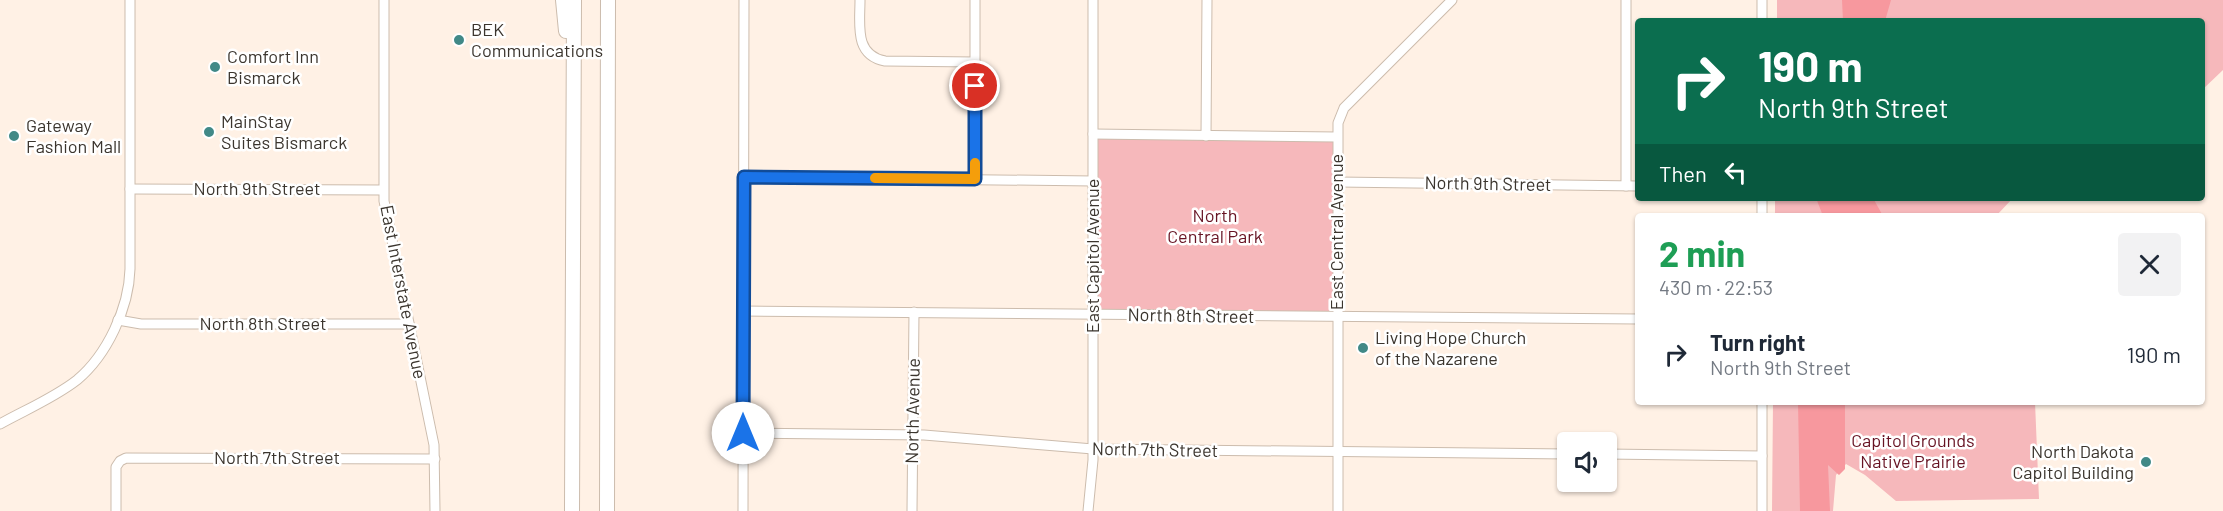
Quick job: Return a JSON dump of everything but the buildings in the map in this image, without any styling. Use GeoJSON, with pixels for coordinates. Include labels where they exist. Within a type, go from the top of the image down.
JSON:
{"type":"FeatureCollection","features":[{"type":"Feature","properties":{"kind":"highway"},"geometry":{"type":"LineString","coordinates":[[563,0],[568,45],[574,202]]}},
{"type":"Feature","properties":{"kind":"highway"},"geometry":{"type":"LineString","coordinates":[[572,511],[574,0]]}},
{"type":"Feature","properties":{"kind":"highway"},"geometry":{"type":"LineString","coordinates":[[607,511],[608,0]]}},
{"type":"Feature","properties":{"kind":"highway"},"geometry":{"type":"LineString","coordinates":[[608,272],[618,0]]}},
{"type":"Feature","properties":{"kind":"street"},"geometry":{"type":"LineString","coordinates":[[0,424],[76,380],[101,352],[118,320],[129,278],[130,0]]}},
{"type":"Feature","properties":{"kind":"street","name":"East Interstate Avenue"},"geometry":{"type":"LineString","coordinates":[[384,0],[383,190],[387,223],[435,459],[435,511]]}},
{"type":"Feature","properties":{"kind":"street"},"geometry":{"type":"LineString","coordinates":[[743,511],[744,0]]}},
{"type":"Feature","properties":{"kind":"street"},"geometry":{"type":"LineString","coordinates":[[860,0],[861,42],[872,57],[885,61],[975,62]]}},
{"type":"Feature","properties":{"kind":"street"},"geometry":{"type":"LineString","coordinates":[[975,0],[975,179]]}},
{"type":"Feature","properties":{"kind":"street","name":"East Capitol Avenue"},"geometry":{"type":"LineString","coordinates":[[1089,511],[1093,449],[1093,0]]}},
{"type":"Feature","properties":{"kind":"street"},"geometry":{"type":"LineString","coordinates":[[1206,136],[1207,0]]}},
{"type":"Feature","properties":{"kind":"street","name":"East Central Avenue"},"geometry":{"type":"LineString","coordinates":[[1338,511],[1337,137],[1339,117],[1344,108],[1452,0]]}},
{"type":"Feature","properties":{"kind":"street"},"geometry":{"type":"LineString","coordinates":[[1626,0],[1626,186]]}},
{"type":"Feature","properties":{"kind":"street"},"geometry":{"type":"LineString","coordinates":[[1762,0],[1762,18]]}},
{"type":"Feature","properties":{"kind":"street"},"geometry":{"type":"LineString","coordinates":[[1093,134],[1337,137]]}},
{"type":"Feature","properties":{"kind":"street"},"geometry":{"type":"LineString","coordinates":[[744,177],[1093,181]]}},
{"type":"Feature","properties":{"kind":"street","name":"North 9th Street"},"geometry":{"type":"LineString","coordinates":[[1338,182],[1635,186]]}},
{"type":"Feature","properties":{"kind":"street","name":"North 9th Street"},"geometry":{"type":"LineString","coordinates":[[130,189],[383,190]]}},
{"type":"Feature","properties":{"kind":"street","name":"North 8th Street"},"geometry":{"type":"LineString","coordinates":[[743,311],[1635,319]]}},
{"type":"Feature","properties":{"kind":"street","name":"North Avenue"},"geometry":{"type":"LineString","coordinates":[[912,511],[914,312]]}},
{"type":"Feature","properties":{"kind":"street","name":"North 8th Street"},"geometry":{"type":"LineString","coordinates":[[118,320],[141,324],[408,324]]}},
{"type":"Feature","properties":{"kind":"street"},"geometry":{"type":"LineString","coordinates":[[1762,405],[1762,511]]}},
{"type":"Feature","properties":{"kind":"street","name":"North 7th Street"},"geometry":{"type":"LineString","coordinates":[[743,433],[912,435],[1093,449],[1557,454]]}},
{"type":"Feature","properties":{"kind":"street"},"geometry":{"type":"LineString","coordinates":[[1617,454],[1762,456]]}},
{"type":"Feature","properties":{"kind":"street","name":"North 7th Street"},"geometry":{"type":"LineString","coordinates":[[116,511],[116,471],[120,461],[130,458],[435,459]]}},
{"type":"Feature","properties":{"kind":"green space"},"geometry":{"type":"Polygon","coordinates":[[[1777,0],[2223,0],[2223,70],[2205,87],[2205,18],[1777,18],[1777,0]]]}},
{"type":"Feature","properties":{"kind":"green space","name":"North Central Park"},"geometry":{"type":"Polygon","coordinates":[[[1093,134],[1337,137],[1337,317],[1094,315],[1093,134]]]}},
{"type":"Feature","properties":{"kind":"green space"},"geometry":{"type":"Polygon","coordinates":[[[1775,201],[2010,201],[1999,213],[1775,213],[1775,201]]]}},
{"type":"Feature","properties":{"kind":"green space","name":"Capitol Grounds Native Prairie"},"geometry":{"type":"Polygon","coordinates":[[[1773,405],[2035,405],[2039,499],[1896,501],[1865,475],[1846,464],[1836,475],[1833,511],[1772,511],[1773,405]]]}},
{"type":"Feature","properties":{"kind":"shaded area"},"geometry":{"type":"Polygon","coordinates":[[[1842,0],[1891,0],[1886,18],[1843,18],[1842,0]]]}},
{"type":"Feature","properties":{"kind":"shaded area"},"geometry":{"type":"Polygon","coordinates":[[[1817,201],[1875,201],[1881,213],[1822,213],[1817,201]]]}},
{"type":"Feature","properties":{"kind":"shaded area"},"geometry":{"type":"Polygon","coordinates":[[[1798,405],[1845,405],[1845,469],[1839,475],[1828,465],[1830,511],[1800,511],[1798,405]]]}},
{"type":"Feature","properties":{"kind":"slow traffic"},"geometry":{"type":"LineString","coordinates":[[875,178],[975,179],[975,163]]}},
{"type":"Feature","properties":{"kind":"place","name":"BEK Communications"},"geometry":{"type":"Point","coordinates":[459,40]}},
{"type":"Feature","properties":{"kind":"place","name":"Comfort Inn Bismarck"},"geometry":{"type":"Point","coordinates":[215,67]}},
{"type":"Feature","properties":{"kind":"place","name":"MainStay Suites Bismarck"},"geometry":{"type":"Point","coordinates":[209,132]}},
{"type":"Feature","properties":{"kind":"place","name":"Gateway Fashion Mall"},"geometry":{"type":"Point","coordinates":[14,136]}},
{"type":"Feature","properties":{"kind":"place","name":"Living Hope Church of the Nazarene"},"geometry":{"type":"Point","coordinates":[1363,348]}},
{"type":"Feature","properties":{"kind":"place","name":"North Dakota Capitol Building"},"geometry":{"type":"Point","coordinates":[2146,462]}},
{"type":"Feature","properties":{"kind":"route"},"geometry":{"type":"LineString","coordinates":[[743,433],[744,177],[975,179],[975,86]]}}]}
